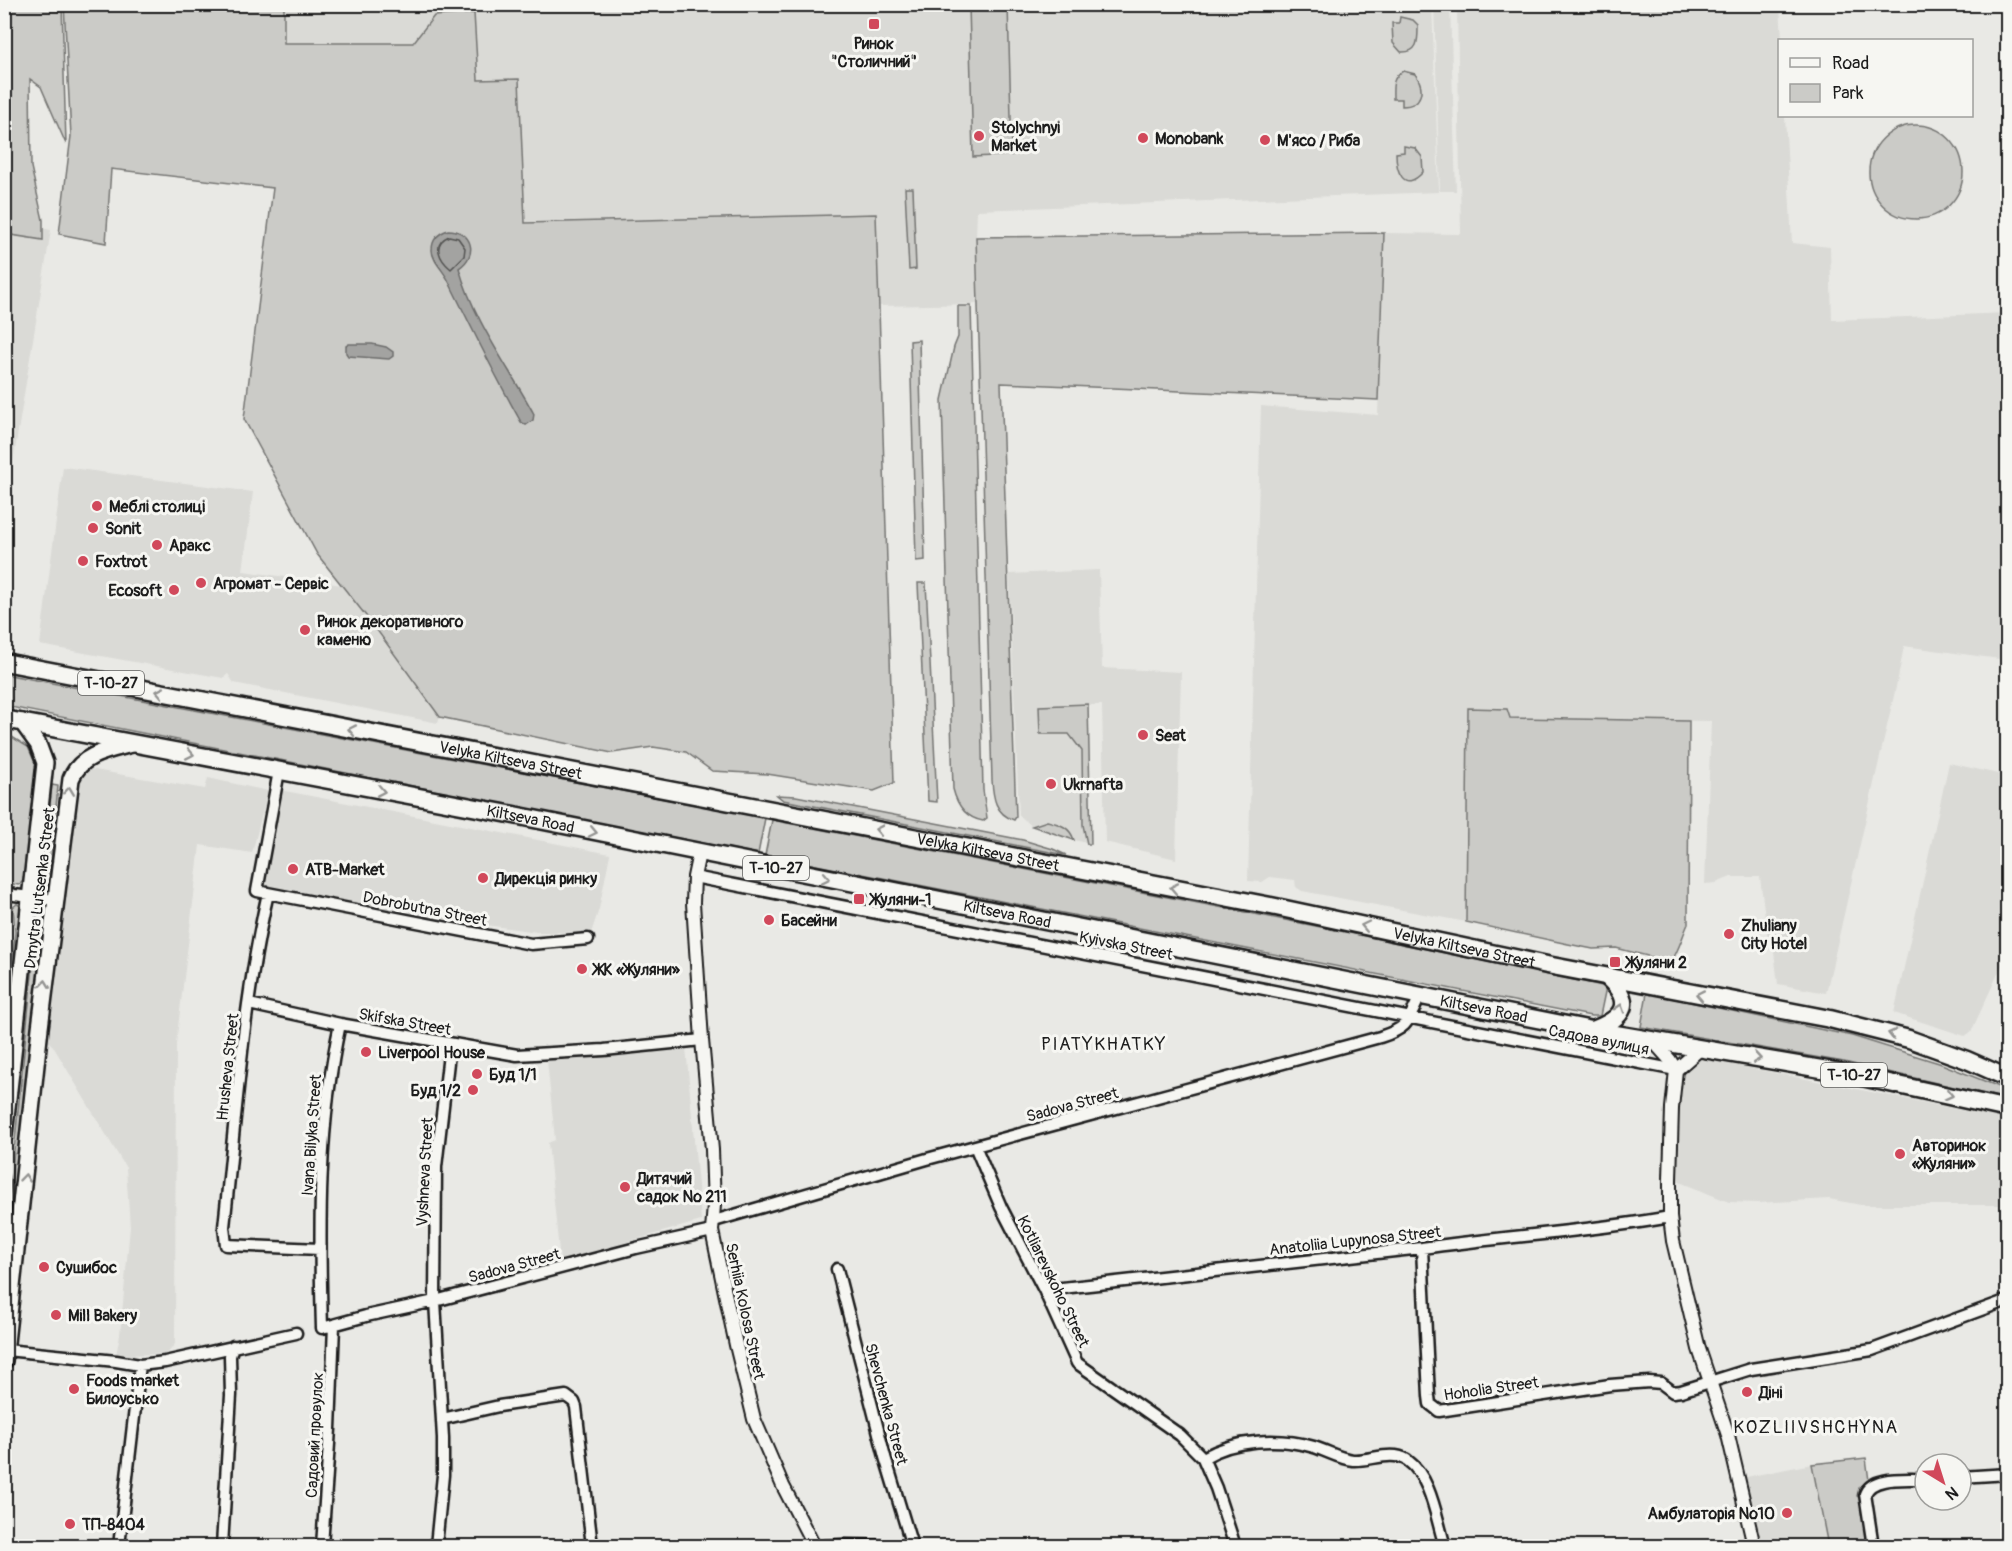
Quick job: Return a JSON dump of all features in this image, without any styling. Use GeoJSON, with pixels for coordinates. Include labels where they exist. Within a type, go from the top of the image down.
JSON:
{"type":"FeatureCollection","features":[{"type":"Feature","properties":{"kind":"highway","name":"Velyka Kiltseva Street"},"geometry":{"type":"LineString","coordinates":[[4,662],[1276,907],[1607,977],[1863,1026],[1909,1039],[1967,1060],[2007,1078]]}},
{"type":"Feature","properties":{"kind":"highway","name":"Kiltseva Road"},"geometry":{"type":"LineString","coordinates":[[4,719],[504,813],[1592,1030],[1839,1072],[2007,1109]]}},
{"type":"Feature","properties":{"kind":"highway"},"geometry":{"type":"LineString","coordinates":[[1592,1030],[1616,1019],[1622,1010],[1621,992],[1607,977]]}},
{"type":"Feature","properties":{"kind":"main road","name":"Dmytra Lutsenka Street"},"geometry":{"type":"LineString","coordinates":[[4,1136],[45,763],[39,744],[22,722]]}},
{"type":"Feature","properties":{"kind":"main road","name":"Dmytra Lutsenka Street"},"geometry":{"type":"LineString","coordinates":[[5,1356],[40,1028],[71,779],[83,761],[132,744]]}},
{"type":"Feature","properties":{"kind":"street","name":"Hrusheva Street"},"geometry":{"type":"LineString","coordinates":[[279,771],[249,1004],[224,1227],[226,1245],[320,1249]]}},
{"type":"Feature","properties":{"kind":"street","name":"Serhiia Kolosa Street"},"geometry":{"type":"LineString","coordinates":[[699,853],[694,877],[693,903],[712,1150],[713,1226],[736,1345],[754,1419],[783,1486],[814,1546]]}},
{"type":"Feature","properties":{"kind":"street","name":"Kyivska Street"},"geometry":{"type":"LineString","coordinates":[[694,877],[1410,1018]]}},
{"type":"Feature","properties":{"kind":"street"},"geometry":{"type":"LineString","coordinates":[[4,892],[56,900]]}},
{"type":"Feature","properties":{"kind":"street","name":"Dobrobutna Street"},"geometry":{"type":"LineString","coordinates":[[263,892],[531,944],[588,939]]}},
{"type":"Feature","properties":{"kind":"street"},"geometry":{"type":"LineString","coordinates":[[1410,1018],[1420,996]]}},
{"type":"Feature","properties":{"kind":"street","name":"Skifska Street"},"geometry":{"type":"LineString","coordinates":[[249,1004],[339,1024],[517,1055],[604,1050],[702,1040]]}},
{"type":"Feature","properties":{"kind":"street","name":"Садова вулиця"},"geometry":{"type":"LineString","coordinates":[[1410,1018],[1676,1070]]}},
{"type":"Feature","properties":{"kind":"street","name":"Sadova Street"},"geometry":{"type":"LineString","coordinates":[[322,1328],[625,1251],[975,1146],[1380,1037],[1403,1027],[1410,1018]]}},
{"type":"Feature","properties":{"kind":"street","name":"Ivana Bilyka Street"},"geometry":{"type":"LineString","coordinates":[[322,1328],[320,1249],[323,1127],[339,1024]]}},
{"type":"Feature","properties":{"kind":"street"},"geometry":{"type":"LineString","coordinates":[[1653,1041],[1676,1070],[1672,1108],[1670,1217],[1673,1241],[1696,1338],[1728,1435],[1754,1546]]}},
{"type":"Feature","properties":{"kind":"street","name":"Vyshneva Street"},"geometry":{"type":"LineString","coordinates":[[435,1301],[436,1167],[450,1045]]}},
{"type":"Feature","properties":{"kind":"street"},"geometry":{"type":"LineString","coordinates":[[1676,1070],[1700,1049]]}},
{"type":"Feature","properties":{"kind":"street","name":"Kotliarevskoho Street"},"geometry":{"type":"LineString","coordinates":[[975,1146],[1001,1207],[1044,1290],[1075,1359],[1081,1367],[1103,1380],[1180,1436],[1203,1458],[1216,1488],[1235,1546]]}},
{"type":"Feature","properties":{"kind":"street","name":"Anatoliia Lupynosa Street"},"geometry":{"type":"LineString","coordinates":[[1044,1290],[1485,1239],[1573,1231],[1670,1217]]}},
{"type":"Feature","properties":{"kind":"street","name":"Hoholia Street"},"geometry":{"type":"LineString","coordinates":[[1422,1248],[1429,1396],[1430,1404],[1439,1411],[1610,1385],[1661,1383],[1673,1392],[1709,1383]]}},
{"type":"Feature","properties":{"kind":"street","name":"Shevchenka Street"},"geometry":{"type":"LineString","coordinates":[[837,1269],[885,1457],[912,1546]]}},
{"type":"Feature","properties":{"kind":"street"},"geometry":{"type":"LineString","coordinates":[[1709,1383],[1751,1369],[1872,1350],[2007,1300]]}},
{"type":"Feature","properties":{"kind":"street"},"geometry":{"type":"LineString","coordinates":[[435,1301],[443,1475],[436,1546]]}},
{"type":"Feature","properties":{"kind":"street","name":"Садовий провулок"},"geometry":{"type":"LineString","coordinates":[[322,1546],[334,1325]]}},
{"type":"Feature","properties":{"kind":"street"},"geometry":{"type":"LineString","coordinates":[[5,1356],[116,1361],[140,1365],[165,1362],[296,1333]]}},
{"type":"Feature","properties":{"kind":"street"},"geometry":{"type":"LineString","coordinates":[[222,1546],[231,1395],[230,1356],[233,1346]]}},
{"type":"Feature","properties":{"kind":"street"},"geometry":{"type":"LineString","coordinates":[[118,1546],[140,1365]]}},
{"type":"Feature","properties":{"kind":"street"},"geometry":{"type":"LineString","coordinates":[[442,1419],[498,1406],[566,1396],[571,1399],[576,1407],[592,1546]]}},
{"type":"Feature","properties":{"kind":"street"},"geometry":{"type":"LineString","coordinates":[[1203,1458],[1225,1448],[1271,1442],[1291,1442],[1312,1446],[1353,1460],[1402,1457],[1416,1469],[1428,1490],[1444,1546]]}},
{"type":"Feature","properties":{"kind":"street"},"geometry":{"type":"LineString","coordinates":[[1973,1476],[2007,1474]]}},
{"type":"Feature","properties":{"kind":"street"},"geometry":{"type":"LineString","coordinates":[[1873,1546],[1865,1494],[1868,1488],[1873,1483],[1883,1481],[1913,1480]]}},
{"type":"Feature","properties":{"kind":"street"},"geometry":{"type":"LineString","coordinates":[[824,1546],[897,1546]]}},
{"type":"Feature","properties":{"kind":"shaded area","name":"Stolychnyi Market"},"geometry":{"type":"Polygon","coordinates":[[[284,4],[1432,5],[1439,192],[977,210],[977,304],[879,306],[876,214],[525,223],[519,79],[478,80],[434,16],[413,43],[283,43],[284,4]]]}},
{"type":"Feature","properties":{"kind":"shaded area"},"geometry":{"type":"Polygon","coordinates":[[[1434,5],[1450,5],[1456,191],[1440,191],[1434,5]]]}},
{"type":"Feature","properties":{"kind":"shaded area"},"geometry":{"type":"Polygon","coordinates":[[[1457,5],[1780,5],[1782,39],[1778,39],[1778,117],[1785,117],[1792,243],[1830,247],[1832,320],[2008,313],[2007,660],[1904,646],[1826,993],[1778,984],[1773,944],[1767,933],[1760,877],[1731,877],[1716,883],[1705,884],[1711,721],[1509,718],[1506,709],[1468,709],[1466,922],[1302,891],[1296,887],[1295,880],[1270,877],[1262,882],[1248,881],[1261,406],[1378,415],[1384,233],[1461,234],[1457,5]]]}},
{"type":"Feature","properties":{"kind":"shaded area"},"geometry":{"type":"Polygon","coordinates":[[[5,221],[51,230],[11,474],[5,480],[5,221]]]}},
{"type":"Feature","properties":{"kind":"shaded area"},"geometry":{"type":"Polygon","coordinates":[[[63,467],[253,492],[243,571],[342,585],[440,717],[438,723],[234,683],[228,674],[223,678],[40,645],[63,467]]]}},
{"type":"Feature","properties":{"kind":"shaded area"},"geometry":{"type":"Polygon","coordinates":[[[1099,570],[1102,668],[1181,672],[1176,859],[1105,842],[1102,705],[1088,705],[1091,844],[1061,837],[1032,826],[1019,815],[1009,574],[1099,570]]]}},
{"type":"Feature","properties":{"kind":"shaded area"},"geometry":{"type":"Polygon","coordinates":[[[1949,763],[2007,776],[2007,881],[2000,906],[2002,965],[1971,1032],[1965,1036],[1894,1013],[1949,763]]]}},
{"type":"Feature","properties":{"kind":"shaded area"},"geometry":{"type":"Polygon","coordinates":[[[83,768],[205,789],[208,778],[268,791],[252,853],[200,845],[176,1044],[175,1344],[167,1354],[116,1355],[120,1335],[130,1227],[126,1168],[53,1046],[46,1039],[76,775],[83,768]]]}},
{"type":"Feature","properties":{"kind":"shaded area"},"geometry":{"type":"Polygon","coordinates":[[[280,790],[610,854],[599,909],[591,933],[537,932],[437,918],[261,886],[280,790]]]}},
{"type":"Feature","properties":{"kind":"shaded area","name":"Дитячий садок № 211"},"geometry":{"type":"Polygon","coordinates":[[[686,1047],[701,1221],[560,1261],[548,1143],[555,1140],[547,1060],[686,1047]]]}},
{"type":"Feature","properties":{"kind":"shaded area","name":"Авторинок «Жуляни»"},"geometry":{"type":"Polygon","coordinates":[[[1699,1059],[2007,1119],[2007,1205],[1861,1205],[1829,1199],[1758,1203],[1729,1202],[1677,1181],[1679,1079],[1688,1064],[1699,1059]]]}},
{"type":"Feature","properties":{"kind":"shaded area"},"geometry":{"type":"Polygon","coordinates":[[[1812,1464],[1828,1546],[1760,1546],[1746,1477],[1812,1464]]]}},
{"type":"Feature","properties":{"kind":"green space"},"geometry":{"type":"Polygon","coordinates":[[[5,4],[62,5],[66,144],[41,87],[30,79],[31,167],[43,220],[43,240],[5,234],[5,4]]]}},
{"type":"Feature","properties":{"kind":"green space"},"geometry":{"type":"Polygon","coordinates":[[[64,4],[284,5],[284,43],[413,43],[434,16],[474,13],[478,80],[519,79],[525,223],[876,214],[894,783],[874,791],[767,774],[712,771],[686,752],[653,747],[612,753],[440,717],[374,626],[317,554],[244,419],[273,188],[111,169],[106,243],[59,234],[71,136],[64,4]]]}},
{"type":"Feature","properties":{"kind":"green space"},"geometry":{"type":"Polygon","coordinates":[[[969,5],[1008,5],[1012,155],[973,157],[969,5]]]}},
{"type":"Feature","properties":{"kind":"green space"},"geometry":{"type":"Polygon","coordinates":[[[1400,17],[1413,20],[1418,25],[1416,44],[1407,52],[1401,52],[1393,43],[1392,23],[1399,23],[1400,17]]]}},
{"type":"Feature","properties":{"kind":"green space"},"geometry":{"type":"Polygon","coordinates":[[[1403,71],[1415,74],[1421,91],[1418,100],[1402,106],[1402,99],[1393,99],[1393,83],[1403,71]]]}},
{"type":"Feature","properties":{"kind":"green space"},"geometry":{"type":"Polygon","coordinates":[[[1916,125],[1934,128],[1949,139],[1960,154],[1963,172],[1960,190],[1949,205],[1934,216],[1916,219],[1898,216],[1883,205],[1872,190],[1869,172],[1872,154],[1883,139],[1898,128],[1916,125]]]}},
{"type":"Feature","properties":{"kind":"green space"},"geometry":{"type":"Polygon","coordinates":[[[1404,146],[1415,148],[1422,157],[1423,172],[1410,181],[1402,177],[1397,166],[1396,153],[1404,152],[1404,146]]]}},
{"type":"Feature","properties":{"kind":"green space"},"geometry":{"type":"Polygon","coordinates":[[[905,188],[913,188],[916,269],[909,270],[905,188]]]}},
{"type":"Feature","properties":{"kind":"green space"},"geometry":{"type":"Polygon","coordinates":[[[1384,233],[1378,400],[1001,383],[1016,817],[1014,820],[1003,814],[996,804],[992,780],[976,237],[1384,233]]]}},
{"type":"Feature","properties":{"kind":"green space"},"geometry":{"type":"Polygon","coordinates":[[[958,306],[971,306],[983,790],[987,818],[983,821],[963,810],[953,789],[942,400],[958,337],[958,306]]]}},
{"type":"Feature","properties":{"kind":"green space"},"geometry":{"type":"Polygon","coordinates":[[[919,340],[925,560],[916,561],[910,341],[919,340]]]}},
{"type":"Feature","properties":{"kind":"green space"},"geometry":{"type":"Polygon","coordinates":[[[918,583],[926,583],[937,802],[928,801],[918,583]]]}},
{"type":"Feature","properties":{"kind":"green space"},"geometry":{"type":"Polygon","coordinates":[[[4,674],[765,818],[758,854],[5,706],[4,674]]]}},
{"type":"Feature","properties":{"kind":"green space"},"geometry":{"type":"Polygon","coordinates":[[[1088,704],[1091,844],[1087,844],[1083,825],[1082,751],[1069,734],[1040,734],[1039,706],[1088,704]]]}},
{"type":"Feature","properties":{"kind":"green space"},"geometry":{"type":"Polygon","coordinates":[[[1468,708],[1507,709],[1510,718],[1689,721],[1688,924],[1671,962],[1616,948],[1593,949],[1466,922],[1468,708]]]}},
{"type":"Feature","properties":{"kind":"green space"},"geometry":{"type":"Polygon","coordinates":[[[4,732],[28,747],[36,765],[25,879],[19,885],[5,878],[4,732]]]}},
{"type":"Feature","properties":{"kind":"green space"},"geometry":{"type":"Polygon","coordinates":[[[52,785],[58,786],[48,889],[41,889],[52,785]]]}},
{"type":"Feature","properties":{"kind":"green space"},"geometry":{"type":"Polygon","coordinates":[[[777,795],[796,796],[1023,840],[1066,855],[783,800],[777,795]]]}},
{"type":"Feature","properties":{"kind":"green space"},"geometry":{"type":"Polygon","coordinates":[[[772,820],[1326,928],[1598,985],[1606,987],[1600,1016],[765,855],[772,820]]]}},
{"type":"Feature","properties":{"kind":"green space"},"geometry":{"type":"Polygon","coordinates":[[[1047,821],[1064,827],[1074,840],[1032,826],[1047,821]]]}},
{"type":"Feature","properties":{"kind":"green space"},"geometry":{"type":"Polygon","coordinates":[[[17,904],[23,907],[5,1088],[5,1035],[15,932],[13,907],[17,904]]]}},
{"type":"Feature","properties":{"kind":"green space"},"geometry":{"type":"Polygon","coordinates":[[[39,906],[45,907],[5,1296],[5,1239],[39,906]]]}},
{"type":"Feature","properties":{"kind":"green space"},"geometry":{"type":"Polygon","coordinates":[[[1647,993],[1852,1036],[1939,1063],[2007,1090],[2007,1099],[1844,1062],[1641,1027],[1647,993]]]}},
{"type":"Feature","properties":{"kind":"green space"},"geometry":{"type":"Polygon","coordinates":[[[1866,1458],[1869,1481],[1859,1488],[1857,1496],[1862,1500],[1870,1546],[1828,1546],[1812,1464],[1866,1458]]]}},
{"type":"Feature","properties":{"kind":"water"},"geometry":{"type":"Polygon","coordinates":[[[448,230],[463,234],[470,244],[469,257],[459,268],[465,288],[482,325],[534,414],[533,420],[526,425],[521,422],[511,405],[447,278],[434,258],[432,246],[435,240],[448,230]]]}},
{"type":"Feature","properties":{"kind":"water"},"geometry":{"type":"Polygon","coordinates":[[[372,344],[386,347],[393,352],[393,356],[389,359],[348,356],[346,346],[372,344]]]}},
{"type":"Feature","properties":{"kind":"place","name":"Ринок \"Столичний\""},"geometry":{"type":"Point","coordinates":[874,24]}},
{"type":"Feature","properties":{"kind":"place","name":"Stolychnyi Market"},"geometry":{"type":"Point","coordinates":[979,136]}},
{"type":"Feature","properties":{"kind":"place","name":"Monobank"},"geometry":{"type":"Point","coordinates":[1143,138]}},
{"type":"Feature","properties":{"kind":"place","name":"М'ясо / Риба"},"geometry":{"type":"Point","coordinates":[1265,140]}},
{"type":"Feature","properties":{"kind":"place","name":"Меблі столиці"},"geometry":{"type":"Point","coordinates":[97,506]}},
{"type":"Feature","properties":{"kind":"place","name":"Sonit"},"geometry":{"type":"Point","coordinates":[93,528]}},
{"type":"Feature","properties":{"kind":"place","name":"Аракс"},"geometry":{"type":"Point","coordinates":[157,545]}},
{"type":"Feature","properties":{"kind":"place","name":"Foxtrot"},"geometry":{"type":"Point","coordinates":[83,561]}},
{"type":"Feature","properties":{"kind":"place","name":"Агромат - Сервіс"},"geometry":{"type":"Point","coordinates":[201,583]}},
{"type":"Feature","properties":{"kind":"place","name":"Ecosoft"},"geometry":{"type":"Point","coordinates":[174,590]}},
{"type":"Feature","properties":{"kind":"place","name":"Ринок декоративного каменю"},"geometry":{"type":"Point","coordinates":[305,630]}},
{"type":"Feature","properties":{"kind":"place","name":"Seat"},"geometry":{"type":"Point","coordinates":[1143,735]}},
{"type":"Feature","properties":{"kind":"place","name":"Ukrnafta"},"geometry":{"type":"Point","coordinates":[1051,784]}},
{"type":"Feature","properties":{"kind":"place","name":"ATB-Market"},"geometry":{"type":"Point","coordinates":[293,869]}},
{"type":"Feature","properties":{"kind":"place","name":"Дирекція ринку"},"geometry":{"type":"Point","coordinates":[483,878]}},
{"type":"Feature","properties":{"kind":"place","name":"Жуляни-1"},"geometry":{"type":"Point","coordinates":[859,899]}},
{"type":"Feature","properties":{"kind":"place","name":"Басейни"},"geometry":{"type":"Point","coordinates":[769,920]}},
{"type":"Feature","properties":{"kind":"place","name":"Zhuliany City Hotel"},"geometry":{"type":"Point","coordinates":[1729,934]}},
{"type":"Feature","properties":{"kind":"place","name":"Жуляни 2"},"geometry":{"type":"Point","coordinates":[1615,962]}},
{"type":"Feature","properties":{"kind":"place","name":"ЖК «Жуляни»"},"geometry":{"type":"Point","coordinates":[582,969]}},
{"type":"Feature","properties":{"kind":"place","name":"Liverpool House"},"geometry":{"type":"Point","coordinates":[366,1052]}},
{"type":"Feature","properties":{"kind":"place","name":"Буд 1/1"},"geometry":{"type":"Point","coordinates":[477,1074]}},
{"type":"Feature","properties":{"kind":"place","name":"Буд 1/2"},"geometry":{"type":"Point","coordinates":[473,1090]}},
{"type":"Feature","properties":{"kind":"place","name":"Авторинок «Жуляни»"},"geometry":{"type":"Point","coordinates":[1900,1154]}},
{"type":"Feature","properties":{"kind":"place","name":"Дитячий садок № 211"},"geometry":{"type":"Point","coordinates":[625,1187]}},
{"type":"Feature","properties":{"kind":"place","name":"Сушибос"},"geometry":{"type":"Point","coordinates":[44,1267]}},
{"type":"Feature","properties":{"kind":"place","name":"Mill Bakery"},"geometry":{"type":"Point","coordinates":[56,1315]}},
{"type":"Feature","properties":{"kind":"place","name":"Foods market Билоусько"},"geometry":{"type":"Point","coordinates":[74,1389]}},
{"type":"Feature","properties":{"kind":"place","name":"Діні"},"geometry":{"type":"Point","coordinates":[1747,1392]}},
{"type":"Feature","properties":{"kind":"place","name":"Амбулаторія №10"},"geometry":{"type":"Point","coordinates":[1787,1513]}},
{"type":"Feature","properties":{"kind":"place","name":"ТП-8404"},"geometry":{"type":"Point","coordinates":[70,1524]}},
{"type":"Feature","properties":{"kind":"district","name":"PIATYKHATKY"},"geometry":{"type":"Point","coordinates":[1104,1044]}},
{"type":"Feature","properties":{"kind":"district","name":"KOZLIIVSHCHYNA"},"geometry":{"type":"Point","coordinates":[1816,1427]}}]}
